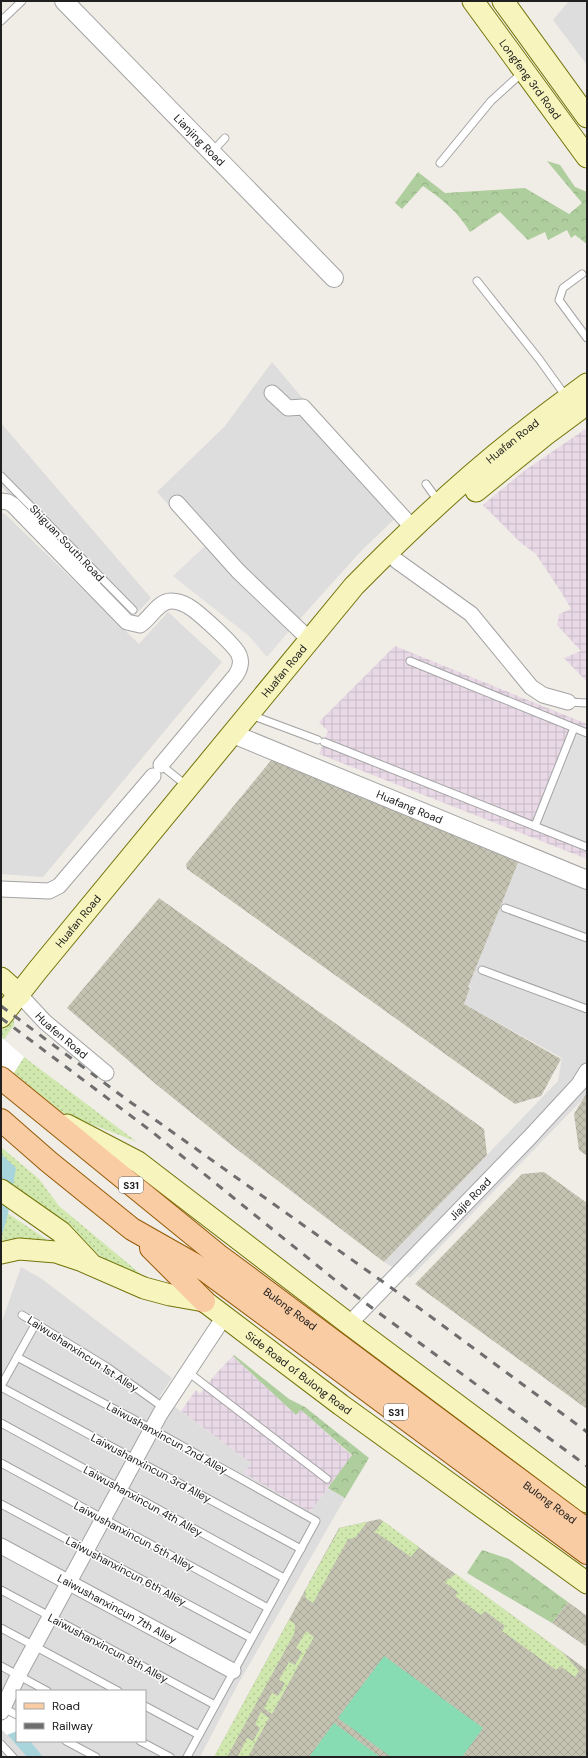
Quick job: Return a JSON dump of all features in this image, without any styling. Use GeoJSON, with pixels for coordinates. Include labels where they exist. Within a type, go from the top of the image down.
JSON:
{"type":"FeatureCollection","features":[{"type":"Feature","properties":{"kind":"main road","name":"Longfeng 3rd Road"},"geometry":{"type":"LineString","coordinates":[[473,1],[587,157]]}},
{"type":"Feature","properties":{"kind":"main road"},"geometry":{"type":"LineString","coordinates":[[503,1],[587,117]]}},
{"type":"Feature","properties":{"kind":"main road","name":"Huafan Road"},"geometry":{"type":"LineString","coordinates":[[255,716],[397,561],[491,478],[545,435],[577,401],[587,384]]}},
{"type":"Feature","properties":{"kind":"main road","name":"Huafan Road"},"geometry":{"type":"LineString","coordinates":[[20,995],[46,980],[239,737],[310,640],[354,586],[413,528],[513,440],[577,401]]}},
{"type":"Feature","properties":{"kind":"main road","name":"Huafan Road"},"geometry":{"type":"LineString","coordinates":[[1,1017],[188,787],[239,737]]}},
{"type":"Feature","properties":{"kind":"main road"},"geometry":{"type":"LineString","coordinates":[[1,978],[20,995]]}},
{"type":"Feature","properties":{"kind":"main road","name":"Bulong Road"},"geometry":{"type":"LineString","coordinates":[[4,1080],[45,1114],[212,1263],[587,1553]]}},
{"type":"Feature","properties":{"kind":"main road"},"geometry":{"type":"LineString","coordinates":[[45,1114],[138,1162],[349,1324],[587,1502]]}},
{"type":"Feature","properties":{"kind":"main road","name":"Bulong Road"},"geometry":{"type":"LineString","coordinates":[[1,1120],[49,1162],[132,1229],[212,1263],[587,1530]]}},
{"type":"Feature","properties":{"kind":"main road","name":"Side Road of Bulong Road"},"geometry":{"type":"LineString","coordinates":[[8,1195],[65,1236],[92,1266],[157,1292],[204,1301],[341,1405],[587,1583]]}},
{"type":"Feature","properties":{"kind":"main road"},"geometry":{"type":"LineString","coordinates":[[132,1229],[204,1301]]}},
{"type":"Feature","properties":{"kind":"main road"},"geometry":{"type":"LineString","coordinates":[[1,1253],[20,1249],[42,1249],[66,1255],[92,1266]]}},
{"type":"Feature","properties":{"kind":"street","name":"Lianjing Road"},"geometry":{"type":"LineString","coordinates":[[64,1],[334,278]]}},
{"type":"Feature","properties":{"kind":"street"},"geometry":{"type":"LineString","coordinates":[[272,393],[288,408],[303,407],[413,528]]}},
{"type":"Feature","properties":{"kind":"street"},"geometry":{"type":"LineString","coordinates":[[1,501],[8,502],[13,505],[127,622],[140,625],[146,622],[162,604],[166,602],[178,602],[192,608],[237,650],[240,663],[236,675],[59,886],[49,891],[1,889]]}},
{"type":"Feature","properties":{"kind":"street"},"geometry":{"type":"LineString","coordinates":[[177,503],[238,571],[310,640]]}},
{"type":"Feature","properties":{"kind":"street"},"geometry":{"type":"LineString","coordinates":[[397,561],[471,614],[531,687],[543,695],[568,702]]}},
{"type":"Feature","properties":{"kind":"street","name":"Huafang Road"},"geometry":{"type":"LineString","coordinates":[[239,737],[587,880]]}},
{"type":"Feature","properties":{"kind":"street","name":"Huafen Road"},"geometry":{"type":"LineString","coordinates":[[20,995],[45,1022],[106,1073]]}},
{"type":"Feature","properties":{"kind":"street","name":"Jiajie Road"},"geometry":{"type":"LineString","coordinates":[[349,1324],[584,1081]]}},
{"type":"Feature","properties":{"kind":"street"},"geometry":{"type":"LineString","coordinates":[[4,1709],[18,1676],[152,1429],[164,1408],[224,1317]]}},
{"type":"Feature","properties":{"kind":"street","name":"Laiwushanxincun 7th Alley"},"geometry":{"type":"LineString","coordinates":[[1,1546],[233,1672]]}},
{"type":"Feature","properties":{"kind":"lane"},"geometry":{"type":"LineString","coordinates":[[1,21],[22,1]]}},
{"type":"Feature","properties":{"kind":"lane"},"geometry":{"type":"LineString","coordinates":[[440,163],[498,93],[524,72]]}},
{"type":"Feature","properties":{"kind":"lane"},"geometry":{"type":"LineString","coordinates":[[212,152],[225,138]]}},
{"type":"Feature","properties":{"kind":"lane"},"geometry":{"type":"LineString","coordinates":[[582,274],[563,288],[559,300],[587,338]]}},
{"type":"Feature","properties":{"kind":"lane"},"geometry":{"type":"LineString","coordinates":[[477,280],[539,359],[577,401]]}},
{"type":"Feature","properties":{"kind":"lane","name":"Shiguan South Road"},"geometry":{"type":"LineString","coordinates":[[1,476],[133,610]]}},
{"type":"Feature","properties":{"kind":"lane"},"geometry":{"type":"LineString","coordinates":[[426,484],[440,504]]}},
{"type":"Feature","properties":{"kind":"lane"},"geometry":{"type":"LineString","coordinates":[[410,661],[587,733]]}},
{"type":"Feature","properties":{"kind":"lane"},"geometry":{"type":"LineString","coordinates":[[568,702],[587,703]]}},
{"type":"Feature","properties":{"kind":"lane"},"geometry":{"type":"LineString","coordinates":[[255,716],[587,847]]}},
{"type":"Feature","properties":{"kind":"lane"},"geometry":{"type":"LineString","coordinates":[[535,826],[574,728]]}},
{"type":"Feature","properties":{"kind":"lane"},"geometry":{"type":"LineString","coordinates":[[157,771],[188,787]]}},
{"type":"Feature","properties":{"kind":"lane"},"geometry":{"type":"LineString","coordinates":[[505,908],[587,938]]}},
{"type":"Feature","properties":{"kind":"lane"},"geometry":{"type":"LineString","coordinates":[[482,970],[587,1009]]}},
{"type":"Feature","properties":{"kind":"lane","name":"Laiwushanxincun 1st Alley"},"geometry":{"type":"LineString","coordinates":[[22,1315],[107,1367],[164,1408]]}},
{"type":"Feature","properties":{"kind":"lane"},"geometry":{"type":"LineString","coordinates":[[1,1386],[36,1323]]}},
{"type":"Feature","properties":{"kind":"lane","name":"Laiwushanxincun 2nd Alley"},"geometry":{"type":"LineString","coordinates":[[17,1357],[152,1429],[316,1521],[301,1548]]}},
{"type":"Feature","properties":{"kind":"lane"},"geometry":{"type":"LineString","coordinates":[[188,1372],[327,1480]]}},
{"type":"Feature","properties":{"kind":"lane","name":"Laiwushanxincun 3rd Alley"},"geometry":{"type":"LineString","coordinates":[[1,1386],[301,1548]]}},
{"type":"Feature","properties":{"kind":"lane","name":"Laiwushanxincun 4th Alley"},"geometry":{"type":"LineString","coordinates":[[1,1424],[284,1578]]}},
{"type":"Feature","properties":{"kind":"lane","name":"Laiwushanxincun 5th Alley"},"geometry":{"type":"LineString","coordinates":[[1,1463],[268,1608]]}},
{"type":"Feature","properties":{"kind":"lane","name":"Laiwushanxincun 6th Alley"},"geometry":{"type":"LineString","coordinates":[[1,1504],[251,1638]]}},
{"type":"Feature","properties":{"kind":"lane"},"geometry":{"type":"LineString","coordinates":[[187,1757],[301,1548]]}},
{"type":"Feature","properties":{"kind":"lane","name":"Laiwushanxincun 8th Alley"},"geometry":{"type":"LineString","coordinates":[[1,1590],[215,1705]]}},
{"type":"Feature","properties":{"kind":"lane"},"geometry":{"type":"LineString","coordinates":[[1,1628],[116,1690]]}},
{"type":"Feature","properties":{"kind":"lane"},"geometry":{"type":"LineString","coordinates":[[1,1666],[45,1690]]}},
{"type":"Feature","properties":{"kind":"lane"},"geometry":{"type":"LineString","coordinates":[[146,1707],[198,1735]]}},
{"type":"Feature","properties":{"kind":"lane"},"geometry":{"type":"LineString","coordinates":[[4,1709],[16,1715]]}},
{"type":"Feature","properties":{"kind":"lane"},"geometry":{"type":"LineString","coordinates":[[68,1742],[96,1757]]}},
{"type":"Feature","properties":{"kind":"lane"},"geometry":{"type":"LineString","coordinates":[[142,1742],[170,1757]]}},
{"type":"Feature","properties":{"kind":"lane"},"geometry":{"type":"LineString","coordinates":[[1,1744],[13,1757]]}},
{"type":"Feature","properties":{"kind":"shaded area"},"geometry":{"type":"Polygon","coordinates":[[[569,1],[587,1],[587,65],[553,20],[569,1]]]}},
{"type":"Feature","properties":{"kind":"shaded area"},"geometry":{"type":"Polygon","coordinates":[[[272,362],[305,401],[404,510],[362,550],[289,631],[205,546],[157,492],[225,426],[272,362]]]}},
{"type":"Feature","properties":{"kind":"shaded area"},"geometry":{"type":"Polygon","coordinates":[[[1,423],[151,598],[136,614],[127,614],[1,486],[1,423]]]}},
{"type":"Feature","properties":{"kind":"shaded area"},"geometry":{"type":"Polygon","coordinates":[[[587,428],[587,682],[564,658],[581,651],[557,625],[559,614],[571,609],[563,595],[536,554],[521,543],[483,505],[524,471],[587,428]]]}},
{"type":"Feature","properties":{"kind":"shaded area"},"geometry":{"type":"Polygon","coordinates":[[[1,513],[5,514],[139,644],[168,612],[222,662],[43,877],[1,874],[1,513]]]}},
{"type":"Feature","properties":{"kind":"shaded area"},"geometry":{"type":"Polygon","coordinates":[[[205,546],[289,631],[267,657],[249,636],[173,576],[205,546]]]}},
{"type":"Feature","properties":{"kind":"shaded area"},"geometry":{"type":"Polygon","coordinates":[[[395,646],[587,724],[587,859],[319,754],[328,731],[319,722],[395,646]]]}},
{"type":"Feature","properties":{"kind":"shaded area"},"geometry":{"type":"Polygon","coordinates":[[[574,728],[587,733],[587,847],[535,826],[574,728]]]}},
{"type":"Feature","properties":{"kind":"shaded area"},"geometry":{"type":"Polygon","coordinates":[[[273,758],[519,860],[468,987],[470,988],[464,1004],[561,1059],[541,1096],[515,1104],[187,869],[186,864],[273,758]]]}},
{"type":"Feature","properties":{"kind":"shaded area"},"geometry":{"type":"Polygon","coordinates":[[[518,861],[587,888],[587,1097],[582,1100],[410,1278],[384,1262],[558,1081],[562,1058],[464,1004],[471,987],[468,986],[518,861]]]}},
{"type":"Feature","properties":{"kind":"shaded area"},"geometry":{"type":"Polygon","coordinates":[[[159,898],[484,1129],[487,1155],[384,1262],[230,1144],[157,1085],[67,1008],[159,898]]]}},
{"type":"Feature","properties":{"kind":"shaded area"},"geometry":{"type":"Polygon","coordinates":[[[586,1094],[587,1156],[579,1150],[574,1114],[586,1094]]]}},
{"type":"Feature","properties":{"kind":"shaded area"},"geometry":{"type":"Polygon","coordinates":[[[544,1172],[587,1203],[587,1409],[415,1284],[522,1174],[544,1172]]]}},
{"type":"Feature","properties":{"kind":"shaded area"},"geometry":{"type":"Polygon","coordinates":[[[21,1267],[42,1279],[172,1378],[160,1396],[251,1463],[244,1473],[310,1512],[328,1488],[345,1498],[238,1684],[200,1757],[1,1757],[1,1324],[21,1267]]]}},
{"type":"Feature","properties":{"kind":"shaded area"},"geometry":{"type":"Polygon","coordinates":[[[233,1356],[296,1415],[301,1410],[352,1456],[310,1512],[244,1473],[251,1463],[181,1411],[196,1390],[200,1394],[214,1376],[233,1356]]]}},
{"type":"Feature","properties":{"kind":"shaded area"},"geometry":{"type":"Polygon","coordinates":[[[380,1519],[587,1670],[587,1757],[214,1757],[339,1528],[380,1519]]]}},
{"type":"Feature","properties":{"kind":"shaded area"},"geometry":{"type":"Polygon","coordinates":[[[568,1602],[587,1616],[587,1647],[552,1623],[568,1602]]]}},
{"type":"Feature","properties":{"kind":"green space"},"geometry":{"type":"Polygon","coordinates":[[[547,161],[560,165],[575,187],[587,192],[587,244],[575,235],[571,238],[567,230],[548,240],[545,232],[528,240],[500,212],[470,232],[449,206],[423,186],[402,209],[395,203],[418,172],[445,193],[525,188],[569,214],[582,203],[547,161]]]}},
{"type":"Feature","properties":{"kind":"green space"},"geometry":{"type":"Polygon","coordinates":[[[11,1020],[14,1020],[14,1025],[1,1044],[1,1031],[11,1020]]]}},
{"type":"Feature","properties":{"kind":"green space"},"geometry":{"type":"Polygon","coordinates":[[[24,1057],[137,1142],[81,1121],[44,1102],[13,1074],[24,1057]]]}},
{"type":"Feature","properties":{"kind":"green space"},"geometry":{"type":"Polygon","coordinates":[[[1,1147],[39,1179],[59,1206],[149,1281],[125,1273],[92,1250],[14,1190],[1,1159],[1,1147]]]}},
{"type":"Feature","properties":{"kind":"green space"},"geometry":{"type":"Polygon","coordinates":[[[1,1209],[46,1239],[46,1244],[1,1246],[1,1209]]]}},
{"type":"Feature","properties":{"kind":"green space"},"geometry":{"type":"Polygon","coordinates":[[[234,1355],[289,1399],[305,1407],[369,1458],[345,1498],[328,1488],[352,1455],[301,1410],[296,1415],[233,1356],[234,1355]]]}},
{"type":"Feature","properties":{"kind":"green space"},"geometry":{"type":"Polygon","coordinates":[[[383,1521],[419,1547],[411,1557],[377,1533],[374,1533],[383,1521]]]}},
{"type":"Feature","properties":{"kind":"green space"},"geometry":{"type":"Polygon","coordinates":[[[367,1522],[355,1538],[348,1539],[313,1603],[306,1598],[306,1589],[340,1528],[367,1522]]]}},
{"type":"Feature","properties":{"kind":"green space"},"geometry":{"type":"Polygon","coordinates":[[[482,1550],[509,1559],[568,1602],[552,1623],[467,1573],[482,1550]]]}},
{"type":"Feature","properties":{"kind":"green space"},"geometry":{"type":"Polygon","coordinates":[[[456,1574],[562,1652],[579,1671],[575,1677],[560,1666],[556,1670],[502,1631],[505,1626],[485,1611],[481,1615],[455,1596],[458,1592],[444,1582],[456,1574]]]}},
{"type":"Feature","properties":{"kind":"green space"},"geometry":{"type":"Polygon","coordinates":[[[289,1620],[295,1624],[295,1632],[227,1757],[214,1757],[289,1620]]]}},
{"type":"Feature","properties":{"kind":"green space"},"geometry":{"type":"Polygon","coordinates":[[[306,1631],[314,1637],[272,1714],[264,1708],[272,1693],[278,1696],[285,1683],[279,1680],[289,1662],[295,1665],[302,1652],[296,1648],[306,1631]]]}},
{"type":"Feature","properties":{"kind":"green space"},"geometry":{"type":"Polygon","coordinates":[[[384,1656],[483,1728],[462,1757],[391,1757],[338,1718],[384,1656]]]}},
{"type":"Feature","properties":{"kind":"green space"},"geometry":{"type":"Polygon","coordinates":[[[261,1712],[269,1718],[248,1757],[238,1756],[247,1738],[253,1741],[260,1728],[255,1724],[261,1712]]]}},
{"type":"Feature","properties":{"kind":"green space"},"geometry":{"type":"Polygon","coordinates":[[[334,1723],[380,1757],[309,1757],[334,1723]]]}},
{"type":"Feature","properties":{"kind":"water"},"geometry":{"type":"Polygon","coordinates":[[[2,1155],[16,1168],[8,1214],[2,1235],[2,1155]]]}},
{"type":"Feature","properties":{"kind":"water"},"geometry":{"type":"Polygon","coordinates":[[[1,1727],[16,1727],[16,1742],[31,1742],[43,1757],[27,1757],[1,1727]]]}},
{"type":"Feature","properties":{"kind":"pier"},"geometry":{"type":"Polygon","coordinates":[[[1,1037],[24,1057],[1,1093],[1,1037]]]}},
{"type":"Feature","properties":{"kind":"pier"},"geometry":{"type":"Polygon","coordinates":[[[1,1703],[16,1720],[16,1731],[7,1735],[1,1729],[1,1703]]]}},
{"type":"Feature","properties":{"kind":"railway"},"geometry":{"type":"LineString","coordinates":[[1,1006],[126,1099],[400,1294],[587,1432]]}},
{"type":"Feature","properties":{"kind":"railway"},"geometry":{"type":"LineString","coordinates":[[1,1018],[151,1131],[345,1288],[587,1466]]}}]}
